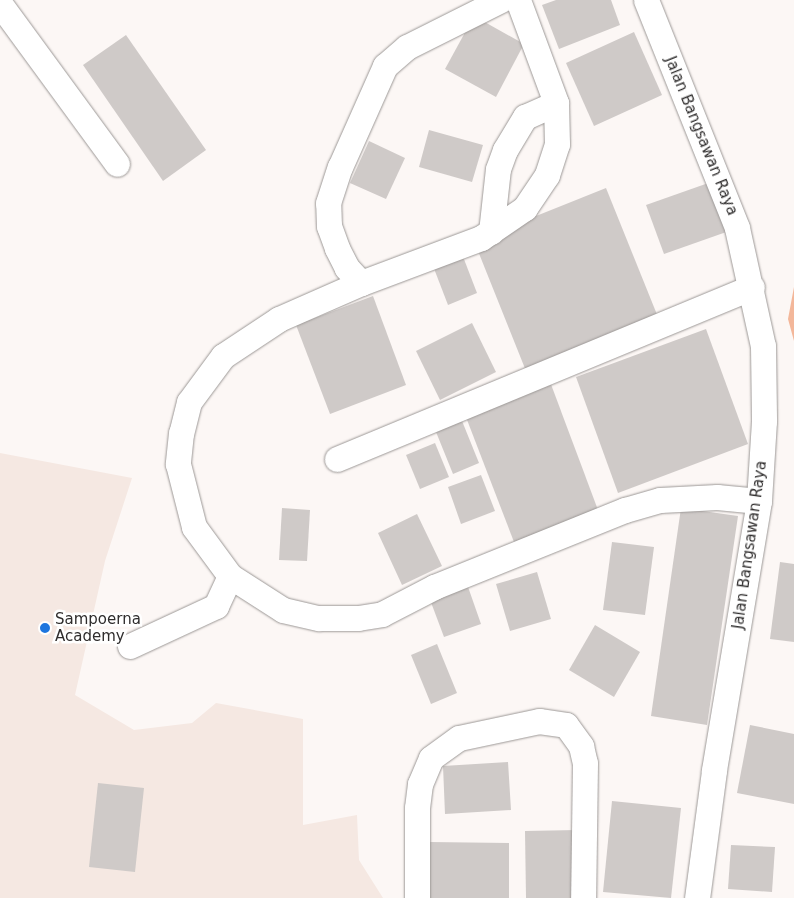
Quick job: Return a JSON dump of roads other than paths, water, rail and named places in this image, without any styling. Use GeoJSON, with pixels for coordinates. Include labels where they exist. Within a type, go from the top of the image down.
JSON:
{"type":"FeatureCollection","features":[{"type":"Feature","properties":{"kind":"street"},"geometry":{"type":"LineString","coordinates":[[361,283],[347,268],[337,248],[329,226],[328,203],[340,167],[385,66],[407,47],[501,0]]}},
{"type":"Feature","properties":{"kind":"street"},"geometry":{"type":"LineString","coordinates":[[518,0],[556,103],[557,144],[547,175],[525,208],[491,232],[361,283],[280,320],[250,336],[223,356],[189,402],[178,464],[183,490],[194,527],[230,576],[283,610],[319,618],[358,618],[382,614],[434,587],[625,510],[660,500],[717,497],[759,501]]}},
{"type":"Feature","properties":{"kind":"street","name":"Jalan Bangsawan Raya"},"geometry":{"type":"LineString","coordinates":[[646,0],[720,178],[752,287],[763,346],[764,372],[759,501],[714,771],[697,898]]}},
{"type":"Feature","properties":{"kind":"street"},"geometry":{"type":"LineString","coordinates":[[0,4],[117,164]]}},
{"type":"Feature","properties":{"kind":"street"},"geometry":{"type":"LineString","coordinates":[[491,232],[498,169],[505,150],[525,117],[556,103]]}},
{"type":"Feature","properties":{"kind":"street"},"geometry":{"type":"LineString","coordinates":[[337,459],[752,287]]}},
{"type":"Feature","properties":{"kind":"street"},"geometry":{"type":"LineString","coordinates":[[130,646],[216,606],[230,576]]}},
{"type":"Feature","properties":{"kind":"street"},"geometry":{"type":"LineString","coordinates":[[417,898],[417,808],[420,784],[431,758],[459,738],[538,721],[566,725],[573,732],[583,754],[586,781],[583,898]]}},
{"type":"Feature","properties":{"kind":"place","name":"Sampoerna Academy"},"geometry":{"type":"Point","coordinates":[45,628]}}]}
